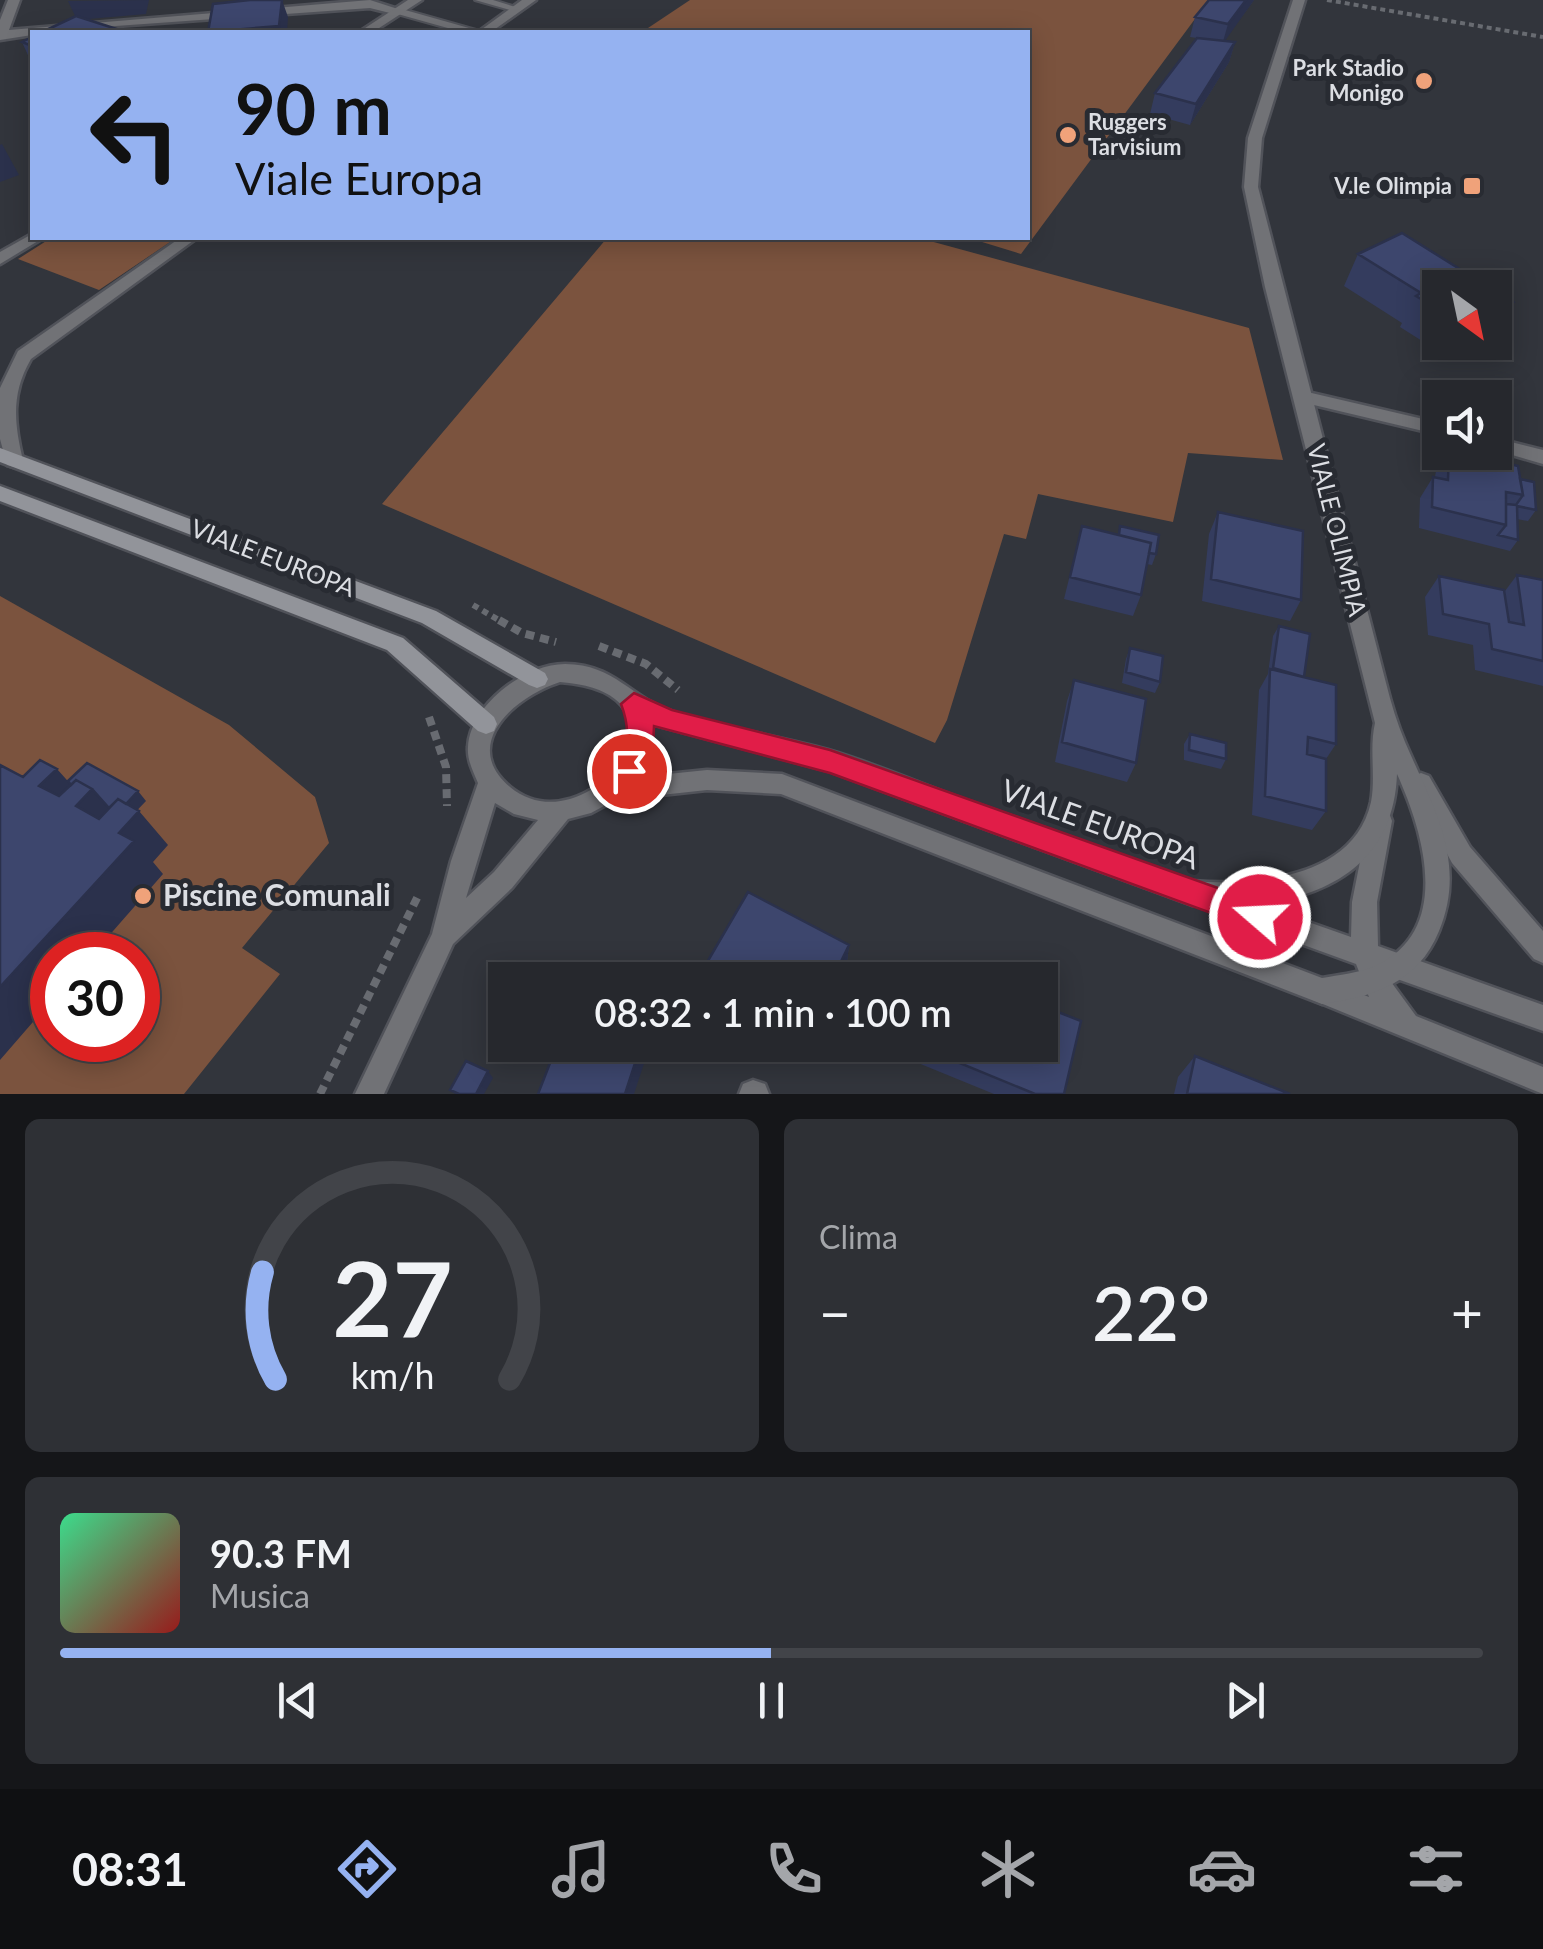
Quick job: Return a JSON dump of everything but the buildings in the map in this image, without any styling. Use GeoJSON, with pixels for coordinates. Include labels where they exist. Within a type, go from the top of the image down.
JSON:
{"type":"FeatureCollection","features":[{"type":"Feature","properties":{"kind":"main road","name":"VIALE EUROPA"},"geometry":{"type":"LineString","coordinates":[[7,457],[429,617],[537,678]]}},
{"type":"Feature","properties":{"kind":"main road","name":"VIALE EUROPA"},"geometry":{"type":"LineString","coordinates":[[0,493],[395,644],[486,724]]}},
{"type":"Feature","properties":{"kind":"street"},"geometry":{"type":"LineString","coordinates":[[14,0],[0,35],[30,32]]}},
{"type":"Feature","properties":{"kind":"street"},"geometry":{"type":"LineString","coordinates":[[368,30],[416,0]]}},
{"type":"Feature","properties":{"kind":"street"},"geometry":{"type":"LineString","coordinates":[[487,30],[530,0]]}},
{"type":"Feature","properties":{"kind":"street","name":"VIALE OLIMPIA"},"geometry":{"type":"LineString","coordinates":[[1299,0],[1254,138],[1250,172],[1260,230],[1385,720],[1427,815],[1439,857],[1438,892],[1428,934],[1403,967],[1374,982],[1322,991]]}},
{"type":"Feature","properties":{"kind":"street"},"geometry":{"type":"LineString","coordinates":[[46,30],[269,6],[370,4],[398,10]]}},
{"type":"Feature","properties":{"kind":"street"},"geometry":{"type":"LineString","coordinates":[[0,259],[32,240]]}},
{"type":"Feature","properties":{"kind":"street"},"geometry":{"type":"LineString","coordinates":[[7,457],[2,412],[13,372],[24,355],[186,240]]}},
{"type":"Feature","properties":{"kind":"street"},"geometry":{"type":"LineString","coordinates":[[1303,397],[1422,425]]}},
{"type":"Feature","properties":{"kind":"street"},"geometry":{"type":"LineString","coordinates":[[1512,448],[1543,456]]}},
{"type":"Feature","properties":{"kind":"street","name":"VIALE EUROPA"},"geometry":{"type":"LineString","coordinates":[[537,678],[582,673],[603,678],[634,704],[666,720],[830,761],[1543,1018]]}},
{"type":"Feature","properties":{"kind":"street"},"geometry":{"type":"LineString","coordinates":[[537,678],[498,705],[486,724],[481,754],[490,782],[509,799],[533,809],[561,810],[588,804],[629,771],[640,748],[642,725],[634,704]]}},
{"type":"Feature","properties":{"kind":"street"},"geometry":{"type":"LineString","coordinates":[[1385,720],[1382,808],[1361,918],[1363,953],[1374,982],[1410,1027]]}},
{"type":"Feature","properties":{"kind":"street"},"geometry":{"type":"LineString","coordinates":[[1385,720],[1461,855],[1543,950]]}},
{"type":"Feature","properties":{"kind":"street"},"geometry":{"type":"LineString","coordinates":[[610,790],[707,780],[782,784],[1322,991],[1543,1081]]}},
{"type":"Feature","properties":{"kind":"street"},"geometry":{"type":"LineString","coordinates":[[369,1094],[444,936],[463,860],[490,782]]}},
{"type":"Feature","properties":{"kind":"street"},"geometry":{"type":"LineString","coordinates":[[1192,893],[1272,893],[1303,883],[1368,840],[1382,808]]}},
{"type":"Feature","properties":{"kind":"street"},"geometry":{"type":"LineString","coordinates":[[444,936],[502,880],[561,810]]}},
{"type":"Feature","properties":{"kind":"lane"},"geometry":{"type":"LineString","coordinates":[[480,0],[517,9]]}},
{"type":"Feature","properties":{"kind":"lane"},"geometry":{"type":"LineString","coordinates":[[398,10],[465,30]]}},
{"type":"Feature","properties":{"kind":"path"},"geometry":{"type":"LineString","coordinates":[[1327,0],[1543,37]]}},
{"type":"Feature","properties":{"kind":"path"},"geometry":{"type":"LineString","coordinates":[[464,601],[537,640],[575,643]]}},
{"type":"Feature","properties":{"kind":"path"},"geometry":{"type":"LineString","coordinates":[[591,644],[646,664],[686,696]]}},
{"type":"Feature","properties":{"kind":"path"},"geometry":{"type":"LineString","coordinates":[[426,710],[446,767],[443,825]]}},
{"type":"Feature","properties":{"kind":"path"},"geometry":{"type":"LineString","coordinates":[[320,1094],[421,889]]}},
{"type":"Feature","properties":{"kind":"shaded area","name":"Ruggers Tarvisium"},"geometry":{"type":"Polygon","coordinates":[[[690,0],[1209,0],[1021,254],[976,240],[1030,240],[1030,30],[645,30],[690,0]]]}},
{"type":"Feature","properties":{"kind":"shaded area"},"geometry":{"type":"Polygon","coordinates":[[[48,240],[173,240],[99,290],[18,259],[48,240]]]}},
{"type":"Feature","properties":{"kind":"shaded area"},"geometry":{"type":"Polygon","coordinates":[[[605,240],[926,240],[1249,328],[1283,460],[1188,453],[1173,522],[1038,494],[1026,539],[1004,534],[947,720],[935,743],[382,504],[605,240]]]}},
{"type":"Feature","properties":{"kind":"shaded area","name":"Piscine Comunali"},"geometry":{"type":"Polygon","coordinates":[[[0,596],[229,725],[315,797],[329,843],[242,948],[280,974],[184,1094],[0,1094],[0,596]]]}},
{"type":"Feature","properties":{"kind":"place","name":"Park Stadio Monigo"},"geometry":{"type":"Point","coordinates":[1424,81]}},
{"type":"Feature","properties":{"kind":"place","name":"Ruggers Tarvisium"},"geometry":{"type":"Point","coordinates":[1068,135]}},
{"type":"Feature","properties":{"kind":"place","name":"V.le Olimpia"},"geometry":{"type":"Point","coordinates":[1472,186]}},
{"type":"Feature","properties":{"kind":"place","name":"Piscine Comunali"},"geometry":{"type":"Point","coordinates":[143,896]}},
{"type":"Feature","properties":{"kind":"route"},"geometry":{"type":"LineString","coordinates":[[629,771],[640,748],[642,725],[634,704],[666,720],[830,761],[1260,917]]}}]}
